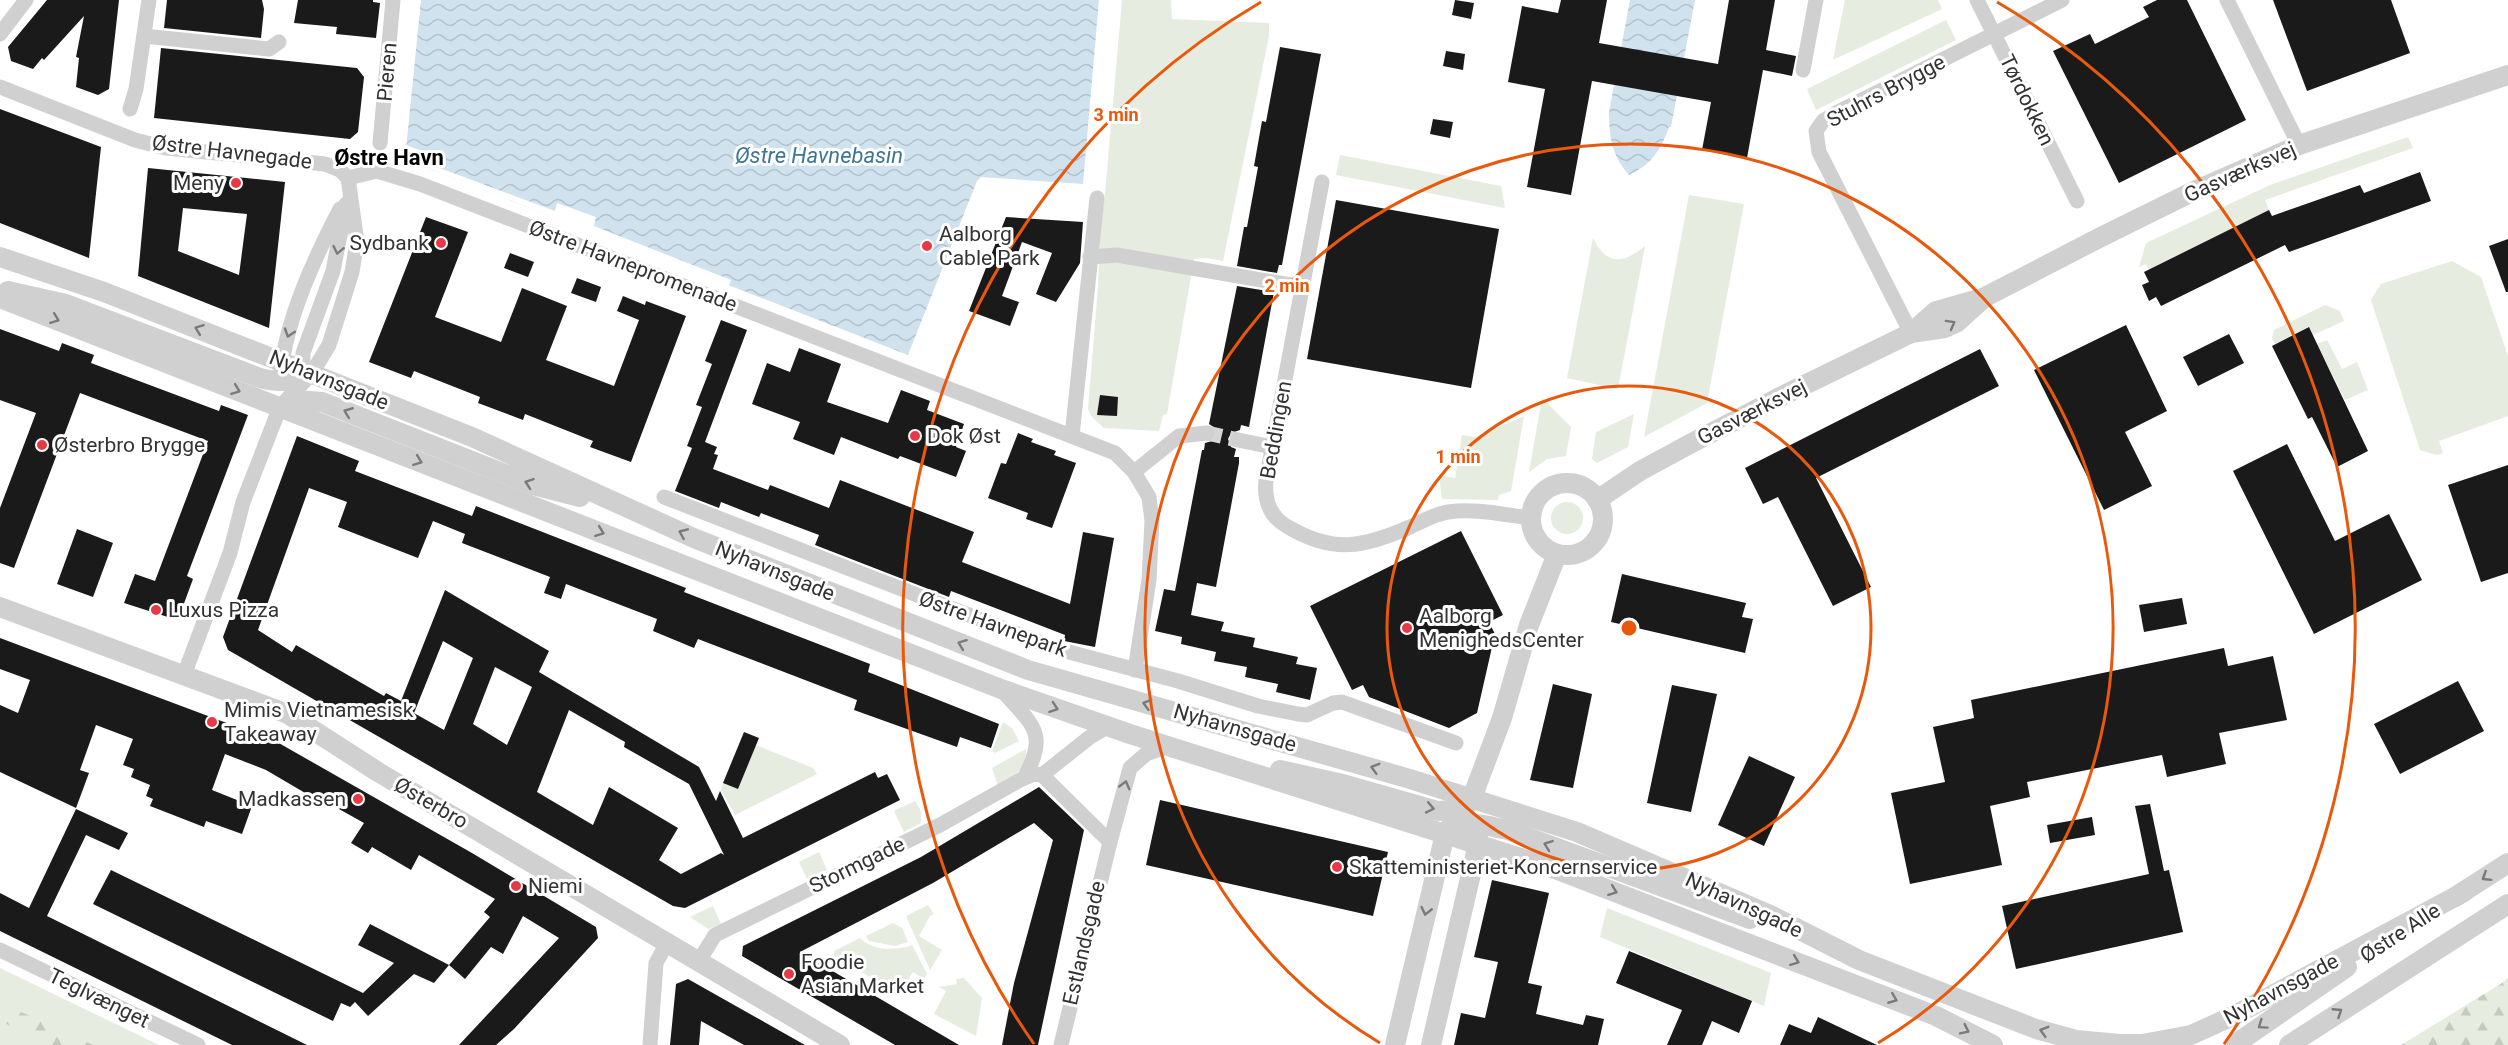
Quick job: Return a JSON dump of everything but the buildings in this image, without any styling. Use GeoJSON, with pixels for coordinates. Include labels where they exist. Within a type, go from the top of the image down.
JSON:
{"type":"FeatureCollection","features":[{"type":"Feature","properties":{"kind":"street"},"geometry":{"type":"LineString","coordinates":[[0,34],[26,0]]}},
{"type":"Feature","properties":{"kind":"street"},"geometry":{"type":"LineString","coordinates":[[130,109],[149,0]]}},
{"type":"Feature","properties":{"kind":"street","name":"Pieren"},"geometry":{"type":"LineString","coordinates":[[380,143],[393,0]]}},
{"type":"Feature","properties":{"kind":"street"},"geometry":{"type":"LineString","coordinates":[[1803,70],[1816,0]]}},
{"type":"Feature","properties":{"kind":"street","name":"Tørdokken"},"geometry":{"type":"LineString","coordinates":[[1977,0],[2077,201]]}},
{"type":"Feature","properties":{"kind":"street","name":"Stuhrs Brygge"},"geometry":{"type":"LineString","coordinates":[[1911,333],[1819,152],[1816,131],[1823,121],[1838,112],[2062,0]]}},
{"type":"Feature","properties":{"kind":"street"},"geometry":{"type":"LineString","coordinates":[[2227,0],[2299,145]]}},
{"type":"Feature","properties":{"kind":"street"},"geometry":{"type":"LineString","coordinates":[[144,36],[269,49],[279,42]]}},
{"type":"Feature","properties":{"kind":"street","name":"Gasværksvej"},"geometry":{"type":"LineString","coordinates":[[1598,500],[1640,471],[1688,445],[1911,333],[1936,311],[1946,306],[1985,297],[2190,193],[2299,145],[2508,75]]}},
{"type":"Feature","properties":{"kind":"street","name":"Østre Havnegade"},"geometry":{"type":"LineString","coordinates":[[0,87],[135,140],[166,148],[325,164],[340,170],[348,185]]}},
{"type":"Feature","properties":{"kind":"street","name":"Østre Havnepromenade"},"geometry":{"type":"LineString","coordinates":[[348,185],[377,171],[420,184],[1072,436]]}},
{"type":"Feature","properties":{"kind":"street","name":"Beddingen"},"geometry":{"type":"LineString","coordinates":[[1322,182],[1272,447],[1265,491],[1268,508],[1282,523],[1293,530],[1332,544],[1353,546],[1382,539],[1447,512],[1488,513],[1531,519]]}},
{"type":"Feature","properties":{"kind":"street"},"geometry":{"type":"LineString","coordinates":[[324,424],[317,418],[305,380],[306,344],[337,255],[348,185]]}},
{"type":"Feature","properties":{"kind":"street"},"geometry":{"type":"LineString","coordinates":[[184,675],[230,553],[243,502],[280,407],[282,361],[290,329],[321,247],[348,185]]}},
{"type":"Feature","properties":{"kind":"street"},"geometry":{"type":"LineString","coordinates":[[280,407],[297,400],[305,380],[330,345],[352,272],[357,242],[348,185]]}},
{"type":"Feature","properties":{"kind":"street"},"geometry":{"type":"LineString","coordinates":[[1097,198],[1072,436],[1115,453],[1134,472],[1149,497],[1152,521],[1149,580],[1135,670],[1258,706],[1298,714],[1307,715],[1333,703],[1342,702],[1456,743]]}},
{"type":"Feature","properties":{"kind":"street"},"geometry":{"type":"LineString","coordinates":[[1090,257],[1117,255],[1302,288]]}},
{"type":"Feature","properties":{"kind":"street","name":"Nyhavnsgade"},"geometry":{"type":"LineString","coordinates":[[0,257],[104,292],[282,361],[305,380],[472,437],[626,509],[842,598],[1028,670],[1410,778],[1577,832],[1649,861],[1770,915],[1859,960],[2036,1029],[2076,1040],[2142,1044],[2191,1035],[2211,1027],[2464,892]]}},
{"type":"Feature","properties":{"kind":"street"},"geometry":{"type":"LineString","coordinates":[[0,289],[66,304],[260,378],[280,383],[305,380]]}},
{"type":"Feature","properties":{"kind":"street","name":"Nyhavnsgade"},"geometry":{"type":"LineString","coordinates":[[0,298],[1001,690],[1556,869],[1936,1016],[1993,1045]]}},
{"type":"Feature","properties":{"kind":"street"},"geometry":{"type":"LineString","coordinates":[[305,380],[322,402],[533,485],[626,509]]}},
{"type":"Feature","properties":{"kind":"street"},"geometry":{"type":"LineString","coordinates":[[1134,472],[1179,436],[1207,434]]}},
{"type":"Feature","properties":{"kind":"street"},"geometry":{"type":"LineString","coordinates":[[1238,440],[1272,447]]}},
{"type":"Feature","properties":{"kind":"street"},"geometry":{"type":"LineString","coordinates":[[1573,483],[1583,486],[1598,500],[1603,524],[1592,545],[1582,552],[1570,555],[1557,554],[1547,550],[1538,541],[1532,530],[1533,506],[1539,495],[1549,488],[1573,483]]}},
{"type":"Feature","properties":{"kind":"street","name":"Østre Havnepark"},"geometry":{"type":"LineString","coordinates":[[664,497],[1044,645],[1135,670]]}},
{"type":"Feature","properties":{"kind":"street"},"geometry":{"type":"LineString","coordinates":[[1395,1045],[1445,834],[1472,798],[1502,718],[1535,606],[1557,554]]}},
{"type":"Feature","properties":{"kind":"street","name":"Østerbro"},"geometry":{"type":"LineString","coordinates":[[0,607],[288,714],[350,755],[840,1045]]}},
{"type":"Feature","properties":{"kind":"street"},"geometry":{"type":"LineString","coordinates":[[1001,690],[1029,722],[1038,739],[1034,759],[1024,778]]}},
{"type":"Feature","properties":{"kind":"street","name":"Stormgade"},"geometry":{"type":"LineString","coordinates":[[699,961],[715,935],[940,825],[1024,778],[1034,774],[1042,775],[1107,726]]}},
{"type":"Feature","properties":{"kind":"street"},"geometry":{"type":"LineString","coordinates":[[1169,746],[1343,784],[1438,811],[1452,810],[1472,798]]}},
{"type":"Feature","properties":{"kind":"street","name":"Estlandsgade"},"geometry":{"type":"LineString","coordinates":[[1060,1045],[1130,768],[1146,754],[1169,746]]}},
{"type":"Feature","properties":{"kind":"street"},"geometry":{"type":"LineString","coordinates":[[1042,775],[1110,842]]}},
{"type":"Feature","properties":{"kind":"street"},"geometry":{"type":"LineString","coordinates":[[1431,1045],[1479,844],[1478,824],[1472,798]]}},
{"type":"Feature","properties":{"kind":"street"},"geometry":{"type":"LineString","coordinates":[[1445,834],[1465,824],[1478,824],[1527,837],[1859,960]]}},
{"type":"Feature","properties":{"kind":"street","name":"Østre Alle"},"geometry":{"type":"LineString","coordinates":[[2234,1045],[2325,981],[2508,863]]}},
{"type":"Feature","properties":{"kind":"street","name":"Østre Alle"},"geometry":{"type":"LineString","coordinates":[[2289,1045],[2508,904]]}},
{"type":"Feature","properties":{"kind":"street"},"geometry":{"type":"LineString","coordinates":[[650,1045],[656,963],[667,943]]}},
{"type":"Feature","properties":{"kind":"street","name":"Teglvænget"},"geometry":{"type":"LineString","coordinates":[[0,950],[198,1045]]}},
{"type":"Feature","properties":{"kind":"green space"},"geometry":{"type":"Polygon","coordinates":[[[1122,0],[1171,0],[1172,19],[1269,23],[1269,36],[1223,261],[1206,258],[1194,259],[1167,414],[1163,415],[1159,431],[1104,428],[1091,416],[1088,409],[1100,232],[1122,0]]]}},
{"type":"Feature","properties":{"kind":"green space"},"geometry":{"type":"Polygon","coordinates":[[[1845,0],[1938,0],[1942,9],[1833,60],[1845,0]]]}},
{"type":"Feature","properties":{"kind":"green space"},"geometry":{"type":"Polygon","coordinates":[[[1946,20],[1956,40],[1816,110],[1807,89],[1946,20]]]}},
{"type":"Feature","properties":{"kind":"green space"},"geometry":{"type":"Polygon","coordinates":[[[2408,137],[2413,148],[2265,200],[2269,210],[2149,270],[2146,264],[2139,267],[2146,243],[2270,185],[2408,137]]]}},
{"type":"Feature","properties":{"kind":"green space"},"geometry":{"type":"Polygon","coordinates":[[[1340,155],[1501,186],[1505,208],[1336,175],[1340,155]]]}},
{"type":"Feature","properties":{"kind":"green space"},"geometry":{"type":"Polygon","coordinates":[[[1689,195],[1744,204],[1707,403],[1644,437],[1689,195]]]}},
{"type":"Feature","properties":{"kind":"green space"},"geometry":{"type":"Polygon","coordinates":[[[1593,238],[1604,254],[1616,259],[1630,256],[1645,246],[1618,389],[1567,378],[1593,238]]]}},
{"type":"Feature","properties":{"kind":"green space"},"geometry":{"type":"Polygon","coordinates":[[[2452,261],[2481,277],[2508,356],[2508,416],[2439,441],[2443,453],[2437,455],[2420,450],[2371,300],[2381,284],[2452,261]]]}},
{"type":"Feature","properties":{"kind":"green space"},"geometry":{"type":"Polygon","coordinates":[[[2325,305],[2340,311],[2344,321],[2313,335],[2308,327],[2275,344],[2272,338],[2274,330],[2325,305]]]}},
{"type":"Feature","properties":{"kind":"green space"},"geometry":{"type":"Polygon","coordinates":[[[2327,340],[2342,369],[2357,362],[2368,390],[2345,400],[2317,344],[2327,340]]]}},
{"type":"Feature","properties":{"kind":"green space"},"geometry":{"type":"Polygon","coordinates":[[[1542,398],[1571,427],[1566,456],[1547,459],[1529,472],[1542,398]]]}},
{"type":"Feature","properties":{"kind":"green space"},"geometry":{"type":"Polygon","coordinates":[[[1634,414],[1628,447],[1597,463],[1592,459],[1596,432],[1634,414]]]}},
{"type":"Feature","properties":{"kind":"green space"},"geometry":{"type":"Polygon","coordinates":[[[1524,416],[1511,491],[1499,495],[1498,500],[1442,499],[1439,475],[1455,478],[1462,435],[1475,437],[1524,416]]]}},
{"type":"Feature","properties":{"kind":"green space"},"geometry":{"type":"Polygon","coordinates":[[[1567,502],[1579,506],[1583,518],[1579,530],[1567,534],[1555,530],[1551,518],[1555,506],[1567,502]]]}},
{"type":"Feature","properties":{"kind":"green space"},"geometry":{"type":"Polygon","coordinates":[[[1003,722],[1012,728],[1019,741],[995,753],[992,751],[1003,722]]]}},
{"type":"Feature","properties":{"kind":"green space"},"geometry":{"type":"Polygon","coordinates":[[[756,745],[813,768],[817,774],[735,815],[721,790],[723,783],[738,789],[756,745]]]}},
{"type":"Feature","properties":{"kind":"green space"},"geometry":{"type":"Polygon","coordinates":[[[1026,749],[1025,762],[1022,767],[998,786],[992,768],[1026,749]]]}},
{"type":"Feature","properties":{"kind":"green space"},"geometry":{"type":"Polygon","coordinates":[[[915,801],[921,811],[921,823],[904,832],[894,811],[915,801]]]}},
{"type":"Feature","properties":{"kind":"green space"},"geometry":{"type":"Polygon","coordinates":[[[819,852],[827,870],[807,879],[799,862],[819,852]]]}},
{"type":"Feature","properties":{"kind":"green space"},"geometry":{"type":"Polygon","coordinates":[[[928,905],[934,914],[930,916],[919,936],[942,950],[930,970],[906,916],[928,905]]]}},
{"type":"Feature","properties":{"kind":"green space"},"geometry":{"type":"Polygon","coordinates":[[[713,906],[721,924],[708,929],[690,917],[713,906]]]}},
{"type":"Feature","properties":{"kind":"green space"},"geometry":{"type":"Polygon","coordinates":[[[1607,908],[1771,973],[1764,1006],[1600,937],[1607,908]]]}},
{"type":"Feature","properties":{"kind":"green space"},"geometry":{"type":"Polygon","coordinates":[[[893,923],[902,928],[908,942],[895,946],[869,941],[866,936],[893,923]]]}},
{"type":"Feature","properties":{"kind":"green space"},"geometry":{"type":"Polygon","coordinates":[[[860,938],[871,945],[885,949],[912,945],[927,974],[924,979],[913,972],[899,994],[834,956],[834,951],[860,938]]]}},
{"type":"Feature","properties":{"kind":"green space"},"geometry":{"type":"Polygon","coordinates":[[[0,968],[159,1045],[0,1045],[0,968]]]}},
{"type":"Feature","properties":{"kind":"green space"},"geometry":{"type":"Polygon","coordinates":[[[964,978],[982,998],[976,1036],[934,1014],[946,991],[939,987],[957,984],[956,979],[964,978]]]}},
{"type":"Feature","properties":{"kind":"green space"},"geometry":{"type":"Polygon","coordinates":[[[2508,978],[2508,1045],[2401,1045],[2502,983],[2508,978]]]}},
{"type":"Feature","properties":{"kind":"green space"},"geometry":{"type":"Polygon","coordinates":[[[0,1005],[26,1014],[93,1045],[51,1045],[0,1021],[0,1005]]]}},
{"type":"Feature","properties":{"kind":"water","name":"Østre Havnebasin"},"geometry":{"type":"Polygon","coordinates":[[[421,0],[1099,0],[1083,184],[981,177],[977,181],[908,355],[405,159],[421,0]]]}},
{"type":"Feature","properties":{"kind":"water"},"geometry":{"type":"Polygon","coordinates":[[[1630,0],[1695,0],[1671,127],[1654,156],[1643,167],[1629,175],[1615,153],[1609,112],[1630,0]]]}},
{"type":"Feature","properties":{"kind":"pier"},"geometry":{"type":"Polygon","coordinates":[[[406,145],[438,157],[437,167],[555,211],[557,203],[596,217],[594,226],[731,280],[729,286],[405,159],[406,145]]]}},
{"type":"Feature","properties":{"kind":"tunnel"},"geometry":{"type":"LineString","coordinates":[[1207,433],[1238,440]]}},
{"type":"Feature","properties":{"kind":"place","name":"Meny"},"geometry":{"type":"Point","coordinates":[236,183]}},
{"type":"Feature","properties":{"kind":"place","name":"Sydbank"},"geometry":{"type":"Point","coordinates":[441,243]}},
{"type":"Feature","properties":{"kind":"place","name":"Aalborg Cable Park"},"geometry":{"type":"Point","coordinates":[927,246]}},
{"type":"Feature","properties":{"kind":"place","name":"Dok Øst"},"geometry":{"type":"Point","coordinates":[915,436]}},
{"type":"Feature","properties":{"kind":"place","name":"Østerbro Brygge"},"geometry":{"type":"Point","coordinates":[42,445]}},
{"type":"Feature","properties":{"kind":"place","name":"Luxus Pizza"},"geometry":{"type":"Point","coordinates":[156,610]}},
{"type":"Feature","properties":{"kind":"place","name":"Aalborg MenighedsCenter"},"geometry":{"type":"Point","coordinates":[1407,628]}},
{"type":"Feature","properties":{"kind":"place","name":"Mimis Vietnamesisk Takeaway"},"geometry":{"type":"Point","coordinates":[212,722]}},
{"type":"Feature","properties":{"kind":"place","name":"Madkassen"},"geometry":{"type":"Point","coordinates":[358,799]}},
{"type":"Feature","properties":{"kind":"place","name":"Skatteministeriet-Koncernservice"},"geometry":{"type":"Point","coordinates":[1337,867]}},
{"type":"Feature","properties":{"kind":"place","name":"Niemi"},"geometry":{"type":"Point","coordinates":[516,886]}},
{"type":"Feature","properties":{"kind":"place","name":"Foodie Asian Market"},"geometry":{"type":"Point","coordinates":[789,974]}},
{"type":"Feature","properties":{"kind":"district","name":"Østre Havn"},"geometry":{"type":"Point","coordinates":[389,157]}}]}
